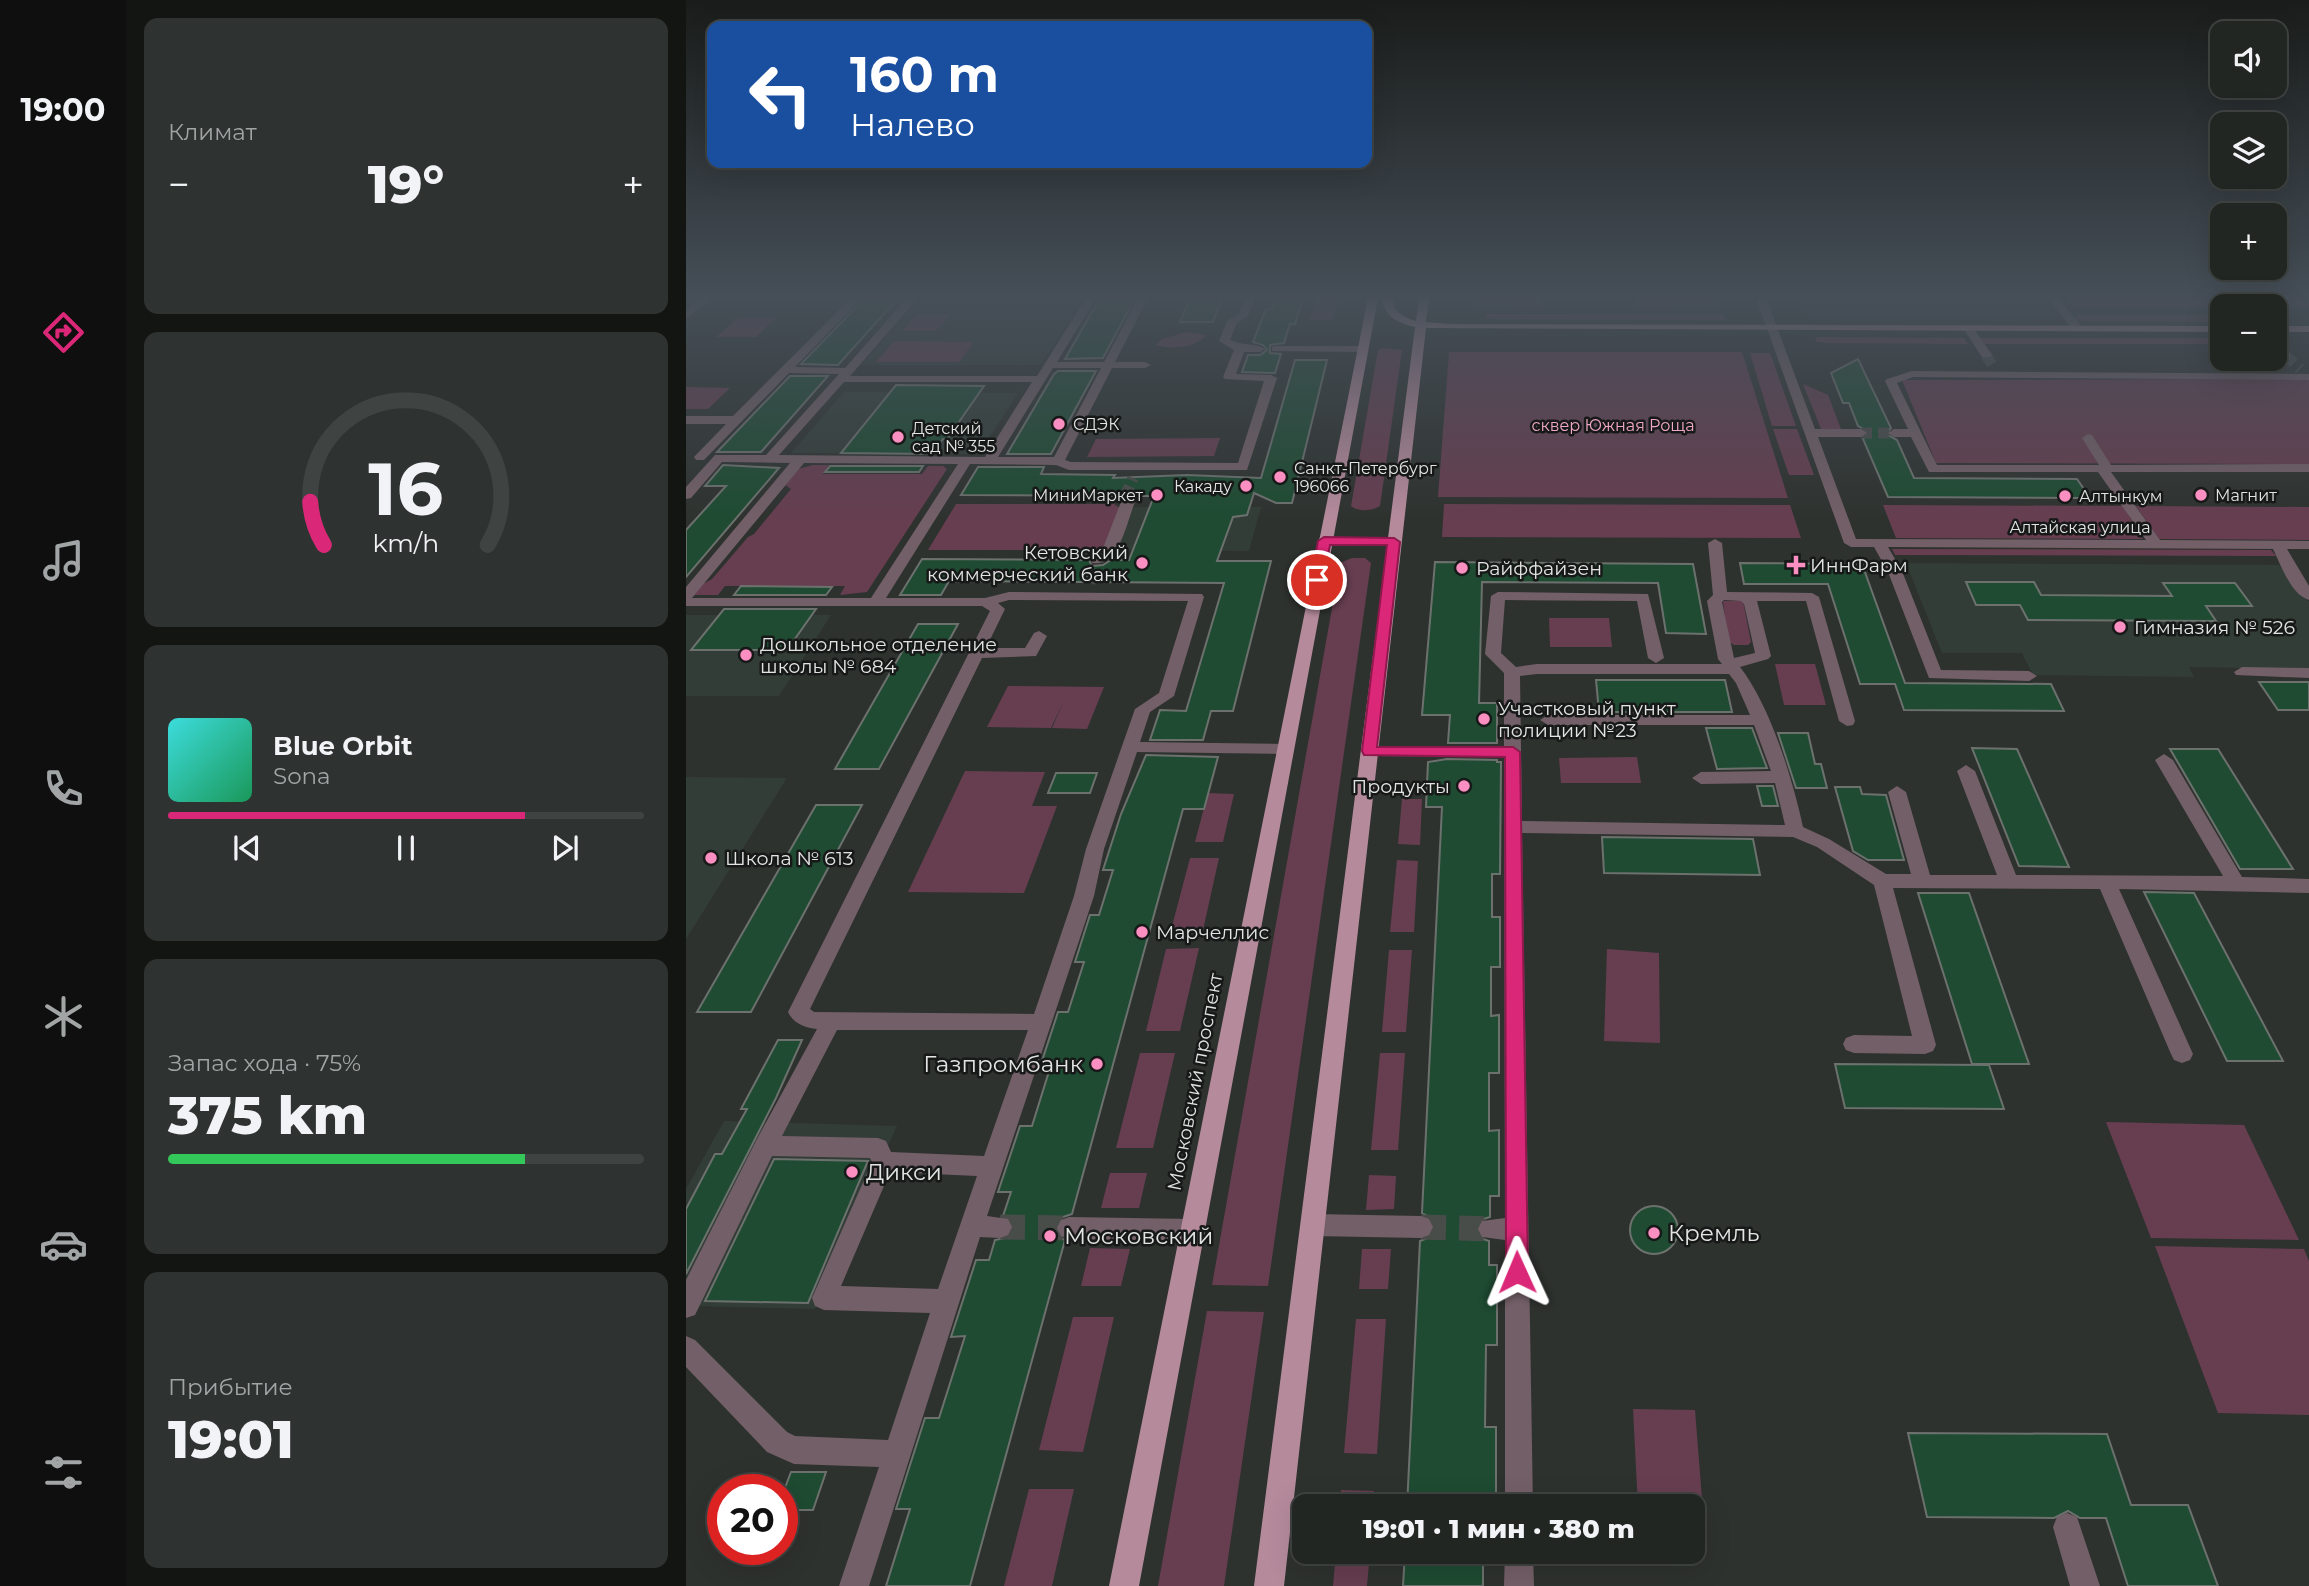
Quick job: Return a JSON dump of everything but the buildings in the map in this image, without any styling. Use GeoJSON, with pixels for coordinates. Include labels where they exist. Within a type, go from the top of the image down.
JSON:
{"type":"FeatureCollection","features":[{"type":"Feature","properties":{"kind":"main road","name":"Московский проспект"},"geometry":{"type":"LineString","coordinates":[[1124,1586],[1357,372]]}},
{"type":"Feature","properties":{"kind":"main road"},"geometry":{"type":"LineString","coordinates":[[1269,1586],[1415,372]]}},
{"type":"Feature","properties":{"kind":"street"},"geometry":{"type":"LineString","coordinates":[[700,457],[782,372]]}},
{"type":"Feature","properties":{"kind":"street"},"geometry":{"type":"LineString","coordinates":[[809,372],[1041,379]]}},
{"type":"Feature","properties":{"kind":"street"},"geometry":{"type":"LineString","coordinates":[[770,458],[848,372]]}},
{"type":"Feature","properties":{"kind":"street"},"geometry":{"type":"LineString","coordinates":[[989,461],[1045,372]]}},
{"type":"Feature","properties":{"kind":"street"},"geometry":{"type":"LineString","coordinates":[[1058,461],[1104,372]]}},
{"type":"Feature","properties":{"kind":"street"},"geometry":{"type":"LineString","coordinates":[[686,456],[1058,461],[1069,466],[1136,472],[1242,467],[1271,378],[1229,377],[1231,372]]}},
{"type":"Feature","properties":{"kind":"street"},"geometry":{"type":"LineString","coordinates":[[1789,372],[1811,433],[1861,433]]}},
{"type":"Feature","properties":{"kind":"street"},"geometry":{"type":"LineString","coordinates":[[1968,372],[1912,374],[1891,381],[1933,469],[2308,469]]}},
{"type":"Feature","properties":{"kind":"street"},"geometry":{"type":"LineString","coordinates":[[2100,372],[2305,374]]}},
{"type":"Feature","properties":{"kind":"street"},"geometry":{"type":"LineString","coordinates":[[686,420],[735,420]]}},
{"type":"Feature","properties":{"kind":"street","name":"Алтайская улица"},"geometry":{"type":"LineString","coordinates":[[1811,433],[1851,543],[2309,545]]}},
{"type":"Feature","properties":{"kind":"street"},"geometry":{"type":"LineString","coordinates":[[1894,433],[1916,433]]}},
{"type":"Feature","properties":{"kind":"street"},"geometry":{"type":"LineString","coordinates":[[2088,438],[2104,468],[2156,544]]}},
{"type":"Feature","properties":{"kind":"street"},"geometry":{"type":"LineString","coordinates":[[686,495],[719,458]]}},
{"type":"Feature","properties":{"kind":"street"},"geometry":{"type":"LineString","coordinates":[[686,596],[800,459]]}},
{"type":"Feature","properties":{"kind":"street"},"geometry":{"type":"LineString","coordinates":[[875,603],[966,461]]}},
{"type":"Feature","properties":{"kind":"street"},"geometry":{"type":"LineString","coordinates":[[1097,560],[1107,555],[1128,502],[1125,496]]}},
{"type":"Feature","properties":{"kind":"street"},"geometry":{"type":"LineString","coordinates":[[1324,541],[1394,542]]}},
{"type":"Feature","properties":{"kind":"street"},"geometry":{"type":"LineString","coordinates":[[1715,543],[1720,596]]}},
{"type":"Feature","properties":{"kind":"street"},"geometry":{"type":"LineString","coordinates":[[1879,543],[1885,558],[1895,571],[1935,675],[2029,676]]}},
{"type":"Feature","properties":{"kind":"street"},"geometry":{"type":"LineString","coordinates":[[2278,545],[2288,567],[2309,596]]}},
{"type":"Feature","properties":{"kind":"street"},"geometry":{"type":"LineString","coordinates":[[686,602],[985,602],[1009,596],[1085,589],[1197,597],[1166,696],[1143,709],[1095,849],[1084,896],[946,1301],[854,1586]]}},
{"type":"Feature","properties":{"kind":"street"},"geometry":{"type":"LineString","coordinates":[[1519,1494],[1512,672],[1493,654],[1498,596],[1643,597],[1656,658]]}},
{"type":"Feature","properties":{"kind":"street"},"geometry":{"type":"LineString","coordinates":[[1795,831],[1787,791],[1760,720],[1744,682],[1726,659],[1714,601],[1720,596],[1812,597],[1847,721]]}},
{"type":"Feature","properties":{"kind":"street"},"geometry":{"type":"LineString","coordinates":[[1512,672],[1537,669],[1732,667],[1763,656],[1751,603],[1745,596]]}},
{"type":"Feature","properties":{"kind":"street"},"geometry":{"type":"LineString","coordinates":[[985,602],[998,609],[798,1012],[810,1020],[831,1022],[1042,1022]]}},
{"type":"Feature","properties":{"kind":"street"},"geometry":{"type":"LineString","coordinates":[[976,653],[1031,653],[1039,636]]}},
{"type":"Feature","properties":{"kind":"street"},"geometry":{"type":"LineString","coordinates":[[2242,672],[2309,673]]}},
{"type":"Feature","properties":{"kind":"street"},"geometry":{"type":"LineString","coordinates":[[1548,720],[1760,720]]}},
{"type":"Feature","properties":{"kind":"street"},"geometry":{"type":"LineString","coordinates":[[1132,747],[1284,749]]}},
{"type":"Feature","properties":{"kind":"street"},"geometry":{"type":"LineString","coordinates":[[1369,751],[1513,752]]}},
{"type":"Feature","properties":{"kind":"street"},"geometry":{"type":"LineString","coordinates":[[2164,760],[2236,883]]}},
{"type":"Feature","properties":{"kind":"street"},"geometry":{"type":"LineString","coordinates":[[1966,771],[2009,881]]}},
{"type":"Feature","properties":{"kind":"street"},"geometry":{"type":"LineString","coordinates":[[1701,778],[1782,777]]}},
{"type":"Feature","properties":{"kind":"street"},"geometry":{"type":"LineString","coordinates":[[1897,792],[1922,879]]}},
{"type":"Feature","properties":{"kind":"street"},"geometry":{"type":"LineString","coordinates":[[1513,827],[1795,831],[1823,844],[1882,881],[1922,879],[2309,886]]}},
{"type":"Feature","properties":{"kind":"street"},"geometry":{"type":"LineString","coordinates":[[1854,1044],[1925,1045],[1882,881]]}},
{"type":"Feature","properties":{"kind":"street"},"geometry":{"type":"LineString","coordinates":[[2107,883],[2182,1054]]}},
{"type":"Feature","properties":{"kind":"street"},"geometry":{"type":"LineString","coordinates":[[686,1306],[765,1146],[831,1022]]}},
{"type":"Feature","properties":{"kind":"street"},"geometry":{"type":"LineString","coordinates":[[765,1146],[878,1148],[883,1162],[824,1298],[946,1301]]}},
{"type":"Feature","properties":{"kind":"street"},"geometry":{"type":"LineString","coordinates":[[883,1162],[992,1166]]}},
{"type":"Feature","properties":{"kind":"street"},"geometry":{"type":"LineString","coordinates":[[972,1226],[1000,1227]]}},
{"type":"Feature","properties":{"kind":"street"},"geometry":{"type":"LineString","coordinates":[[1313,1226],[1421,1227]]}},
{"type":"Feature","properties":{"kind":"street"},"geometry":{"type":"LineString","coordinates":[[1069,1227],[1192,1230]]}},
{"type":"Feature","properties":{"kind":"street"},"geometry":{"type":"LineString","coordinates":[[1490,1229],[1516,1229]]}},
{"type":"Feature","properties":{"kind":"street"},"geometry":{"type":"LineString","coordinates":[[686,1349],[777,1442],[794,1450],[897,1454]]}},
{"type":"Feature","properties":{"kind":"street"},"geometry":{"type":"LineString","coordinates":[[2067,1527],[2085,1586]]}},
{"type":"Feature","properties":{"kind":"street"},"geometry":{"type":"LineString","coordinates":[[1519,1564],[1519,1586]]}},
{"type":"Feature","properties":{"kind":"shaded area","name":"Детский сад № 355"},"geometry":{"type":"Polygon","coordinates":[[[844,392],[1018,393],[979,454],[791,453],[844,392]]]}},
{"type":"Feature","properties":{"kind":"shaded area"},"geometry":{"type":"Polygon","coordinates":[[[1133,507],[1261,507],[1249,551],[1115,550],[1133,507]]]}},
{"type":"Feature","properties":{"kind":"shaded area","name":"Гимназия № 526"},"geometry":{"type":"Polygon","coordinates":[[[1906,563],[2279,565],[2309,602],[2309,669],[2189,667],[2194,677],[2033,675],[2022,653],[1942,653],[1906,563]]]}},
{"type":"Feature","properties":{"kind":"shaded area","name":"Дошкольное отделение школы № 684"},"geometry":{"type":"Polygon","coordinates":[[[686,615],[831,615],[779,696],[686,696],[686,615]]]}},
{"type":"Feature","properties":{"kind":"shaded area","name":"Школа № 613"},"geometry":{"type":"Polygon","coordinates":[[[686,777],[787,778],[686,939],[686,777]]]}},
{"type":"Feature","properties":{"kind":"shaded area"},"geometry":{"type":"Polygon","coordinates":[[[724,1121],[897,1126],[815,1309],[686,1306],[686,1189],[724,1121]]]}},
{"type":"Feature","properties":{"kind":"green space"},"geometry":{"type":"Polygon","coordinates":[[[1374,372],[1399,372],[1380,506],[1361,510],[1351,506],[1374,372]]]}},
{"type":"Feature","properties":{"kind":"green space","name":"сквер Южная Роща"},"geometry":{"type":"Polygon","coordinates":[[[1447,372],[1748,372],[1788,498],[1438,497],[1447,372]]]}},
{"type":"Feature","properties":{"kind":"green space"},"geometry":{"type":"Polygon","coordinates":[[[1756,372],[1777,372],[1796,426],[1772,426],[1756,372]]]}},
{"type":"Feature","properties":{"kind":"green space"},"geometry":{"type":"Polygon","coordinates":[[[2309,379],[2309,464],[1936,463],[1902,380],[2309,379]]]}},
{"type":"Feature","properties":{"kind":"green space"},"geometry":{"type":"Polygon","coordinates":[[[1803,384],[1828,395],[1841,429],[1821,429],[1803,384]]]}},
{"type":"Feature","properties":{"kind":"green space"},"geometry":{"type":"Polygon","coordinates":[[[686,387],[730,388],[708,409],[686,409],[686,387]]]}},
{"type":"Feature","properties":{"kind":"green space"},"geometry":{"type":"Polygon","coordinates":[[[1773,429],[1797,429],[1814,475],[1789,475],[1773,429]]]}},
{"type":"Feature","properties":{"kind":"green space"},"geometry":{"type":"Polygon","coordinates":[[[1220,438],[1214,456],[1087,457],[1096,439],[1220,438]]]}},
{"type":"Feature","properties":{"kind":"green space"},"geometry":{"type":"Polygon","coordinates":[[[829,465],[823,474],[922,474],[928,466],[943,466],[947,469],[867,592],[840,595],[845,586],[725,586],[718,595],[693,595],[701,585],[712,579],[748,537],[754,534],[791,489],[785,485],[798,469],[829,465]]]}},
{"type":"Feature","properties":{"kind":"green space"},"geometry":{"type":"Polygon","coordinates":[[[956,504],[1114,504],[1120,508],[1104,547],[1098,550],[928,550],[956,504]]]}},
{"type":"Feature","properties":{"kind":"green space"},"geometry":{"type":"Polygon","coordinates":[[[1444,504],[1790,505],[1801,538],[1442,537],[1444,504]]]}},
{"type":"Feature","properties":{"kind":"green space"},"geometry":{"type":"Polygon","coordinates":[[[1883,505],[2123,506],[2143,539],[1896,538],[1883,505]]]}},
{"type":"Feature","properties":{"kind":"green space"},"geometry":{"type":"Polygon","coordinates":[[[2136,506],[2309,507],[2309,540],[2159,539],[2136,506]]]}},
{"type":"Feature","properties":{"kind":"green space"},"geometry":{"type":"Polygon","coordinates":[[[1892,549],[2271,550],[2276,556],[1895,555],[1892,549]]]}},
{"type":"Feature","properties":{"kind":"green space"},"geometry":{"type":"Polygon","coordinates":[[[1352,558],[1365,558],[1371,563],[1268,1286],[1212,1285],[1340,563],[1352,558]]]}},
{"type":"Feature","properties":{"kind":"green space"},"geometry":{"type":"Polygon","coordinates":[[[1723,601],[1743,601],[1751,642],[1748,645],[1734,645],[1728,641],[1723,601]]]}},
{"type":"Feature","properties":{"kind":"green space"},"geometry":{"type":"Polygon","coordinates":[[[1549,618],[1609,618],[1612,647],[1550,647],[1549,618]]]}},
{"type":"Feature","properties":{"kind":"green space"},"geometry":{"type":"Polygon","coordinates":[[[1775,664],[1815,664],[1826,705],[1784,705],[1775,664]]]}},
{"type":"Feature","properties":{"kind":"green space"},"geometry":{"type":"Polygon","coordinates":[[[1008,686],[1104,687],[1087,729],[1052,728],[1063,703],[1051,728],[987,727],[1008,686]]]}},
{"type":"Feature","properties":{"kind":"green space"},"geometry":{"type":"Polygon","coordinates":[[[1637,757],[1641,783],[1561,783],[1559,758],[1637,757]]]}},
{"type":"Feature","properties":{"kind":"green space"},"geometry":{"type":"Polygon","coordinates":[[[965,771],[1045,772],[1032,806],[1057,806],[1024,893],[908,892],[965,771]]]}},
{"type":"Feature","properties":{"kind":"green space"},"geometry":{"type":"Polygon","coordinates":[[[1208,793],[1234,794],[1223,842],[1195,842],[1208,793]]]}},
{"type":"Feature","properties":{"kind":"green space"},"geometry":{"type":"Polygon","coordinates":[[[1402,799],[1422,799],[1420,845],[1398,844],[1402,799]]]}},
{"type":"Feature","properties":{"kind":"green space"},"geometry":{"type":"Polygon","coordinates":[[[1190,858],[1219,858],[1203,930],[1171,930],[1190,858]]]}},
{"type":"Feature","properties":{"kind":"green space"},"geometry":{"type":"Polygon","coordinates":[[[1397,860],[1418,861],[1414,932],[1390,932],[1397,860]]]}},
{"type":"Feature","properties":{"kind":"green space"},"geometry":{"type":"Polygon","coordinates":[[[1199,948],[1180,1031],[1146,1031],[1166,949],[1199,948]]]}},
{"type":"Feature","properties":{"kind":"green space"},"geometry":{"type":"Polygon","coordinates":[[[1607,949],[1659,953],[1660,1043],[1604,1041],[1607,949]]]}},
{"type":"Feature","properties":{"kind":"green space"},"geometry":{"type":"Polygon","coordinates":[[[1389,950],[1412,950],[1406,1032],[1382,1032],[1389,950]]]}},
{"type":"Feature","properties":{"kind":"green space"},"geometry":{"type":"Polygon","coordinates":[[[1140,1053],[1175,1053],[1153,1148],[1116,1148],[1140,1053]]]}},
{"type":"Feature","properties":{"kind":"green space"},"geometry":{"type":"Polygon","coordinates":[[[1380,1053],[1405,1053],[1398,1150],[1371,1150],[1380,1053]]]}},
{"type":"Feature","properties":{"kind":"green space"},"geometry":{"type":"Polygon","coordinates":[[[2106,1122],[2244,1125],[2299,1240],[2151,1238],[2106,1122]]]}},
{"type":"Feature","properties":{"kind":"green space"},"geometry":{"type":"Polygon","coordinates":[[[1110,1173],[1147,1173],[1139,1208],[1101,1208],[1110,1173]]]}},
{"type":"Feature","properties":{"kind":"green space"},"geometry":{"type":"Polygon","coordinates":[[[1369,1175],[1396,1176],[1394,1209],[1366,1210],[1369,1175]]]}},
{"type":"Feature","properties":{"kind":"green space"},"geometry":{"type":"Polygon","coordinates":[[[2155,1246],[2304,1249],[2309,1261],[2309,1415],[2218,1413],[2155,1246]]]}},
{"type":"Feature","properties":{"kind":"green space"},"geometry":{"type":"Polygon","coordinates":[[[1090,1248],[1130,1249],[1121,1286],[1081,1286],[1090,1248]]]}},
{"type":"Feature","properties":{"kind":"green space"},"geometry":{"type":"Polygon","coordinates":[[[1362,1249],[1391,1249],[1388,1289],[1359,1289],[1362,1249]]]}},
{"type":"Feature","properties":{"kind":"green space"},"geometry":{"type":"Polygon","coordinates":[[[1207,1311],[1264,1312],[1224,1586],[1158,1586],[1207,1311]]]}},
{"type":"Feature","properties":{"kind":"green space"},"geometry":{"type":"Polygon","coordinates":[[[1073,1317],[1114,1317],[1083,1452],[1039,1450],[1073,1317]]]}},
{"type":"Feature","properties":{"kind":"green space"},"geometry":{"type":"Polygon","coordinates":[[[1356,1319],[1386,1319],[1377,1454],[1344,1453],[1356,1319]]]}},
{"type":"Feature","properties":{"kind":"green space"},"geometry":{"type":"Polygon","coordinates":[[[1633,1409],[1695,1410],[1702,1494],[1637,1494],[1633,1409]]]}},
{"type":"Feature","properties":{"kind":"green space"},"geometry":{"type":"Polygon","coordinates":[[[1029,1489],[1074,1489],[1052,1586],[1004,1586],[1029,1489]]]}},
{"type":"Feature","properties":{"kind":"green space"},"geometry":{"type":"Polygon","coordinates":[[[1341,1490],[1374,1491],[1374,1494],[1341,1494],[1341,1490]]]}},
{"type":"Feature","properties":{"kind":"green space"},"geometry":{"type":"Polygon","coordinates":[[[1335,1564],[1369,1564],[1367,1586],[1333,1586],[1335,1564]]]}},
{"type":"Feature","properties":{"kind":"tunnel"},"geometry":{"type":"LineString","coordinates":[[1861,433],[1894,433]]}},
{"type":"Feature","properties":{"kind":"tunnel"},"geometry":{"type":"LineString","coordinates":[[1125,496],[1133,478]]}},
{"type":"Feature","properties":{"kind":"tunnel"},"geometry":{"type":"LineString","coordinates":[[1088,582],[1097,560]]}},
{"type":"Feature","properties":{"kind":"tunnel"},"geometry":{"type":"LineString","coordinates":[[1000,1227],[1069,1228]]}},
{"type":"Feature","properties":{"kind":"tunnel"},"geometry":{"type":"LineString","coordinates":[[1421,1227],[1490,1229]]}},
{"type":"Feature","properties":{"kind":"place","name":"СДЭК"},"geometry":{"type":"Point","coordinates":[1059,424]}},
{"type":"Feature","properties":{"kind":"place","name":"Детский сад № 355"},"geometry":{"type":"Point","coordinates":[898,437]}},
{"type":"Feature","properties":{"kind":"place","name":"Санкт-Петербург 196066"},"geometry":{"type":"Point","coordinates":[1280,477]}},
{"type":"Feature","properties":{"kind":"place","name":"Какаду"},"geometry":{"type":"Point","coordinates":[1246,486]}},
{"type":"Feature","properties":{"kind":"place","name":"МиниМаркет"},"geometry":{"type":"Point","coordinates":[1157,495]}},
{"type":"Feature","properties":{"kind":"place","name":"Магнит"},"geometry":{"type":"Point","coordinates":[2201,495]}},
{"type":"Feature","properties":{"kind":"place","name":"Алтынкум"},"geometry":{"type":"Point","coordinates":[2065,496]}},
{"type":"Feature","properties":{"kind":"place","name":"Кетовский коммерческий банк"},"geometry":{"type":"Point","coordinates":[1142,563]}},
{"type":"Feature","properties":{"kind":"place","name":"ИннФарм"},"geometry":{"type":"Point","coordinates":[1796,565]}},
{"type":"Feature","properties":{"kind":"place","name":"Райффайзен"},"geometry":{"type":"Point","coordinates":[1462,568]}},
{"type":"Feature","properties":{"kind":"place","name":"Гимназия № 526"},"geometry":{"type":"Point","coordinates":[2120,627]}},
{"type":"Feature","properties":{"kind":"place","name":"Дошкольное отделение школы № 684"},"geometry":{"type":"Point","coordinates":[746,655]}},
{"type":"Feature","properties":{"kind":"place","name":"Участковый пункт полиции №23"},"geometry":{"type":"Point","coordinates":[1484,719]}},
{"type":"Feature","properties":{"kind":"place","name":"Продукты"},"geometry":{"type":"Point","coordinates":[1464,786]}},
{"type":"Feature","properties":{"kind":"place","name":"Школа № 613"},"geometry":{"type":"Point","coordinates":[711,858]}},
{"type":"Feature","properties":{"kind":"place","name":"Марчеллис"},"geometry":{"type":"Point","coordinates":[1142,932]}},
{"type":"Feature","properties":{"kind":"place","name":"Газпромбанк"},"geometry":{"type":"Point","coordinates":[1097,1064]}},
{"type":"Feature","properties":{"kind":"place","name":"Дикси"},"geometry":{"type":"Point","coordinates":[852,1172]}},
{"type":"Feature","properties":{"kind":"place","name":"Кремль"},"geometry":{"type":"Point","coordinates":[1654,1233]}},
{"type":"Feature","properties":{"kind":"place","name":"Московский"},"geometry":{"type":"Point","coordinates":[1050,1236]}},
{"type":"Feature","properties":{"kind":"route"},"geometry":{"type":"LineString","coordinates":[[1317,580],[1324,541],[1394,542],[1369,751],[1513,752],[1517,1272]]}}]}
